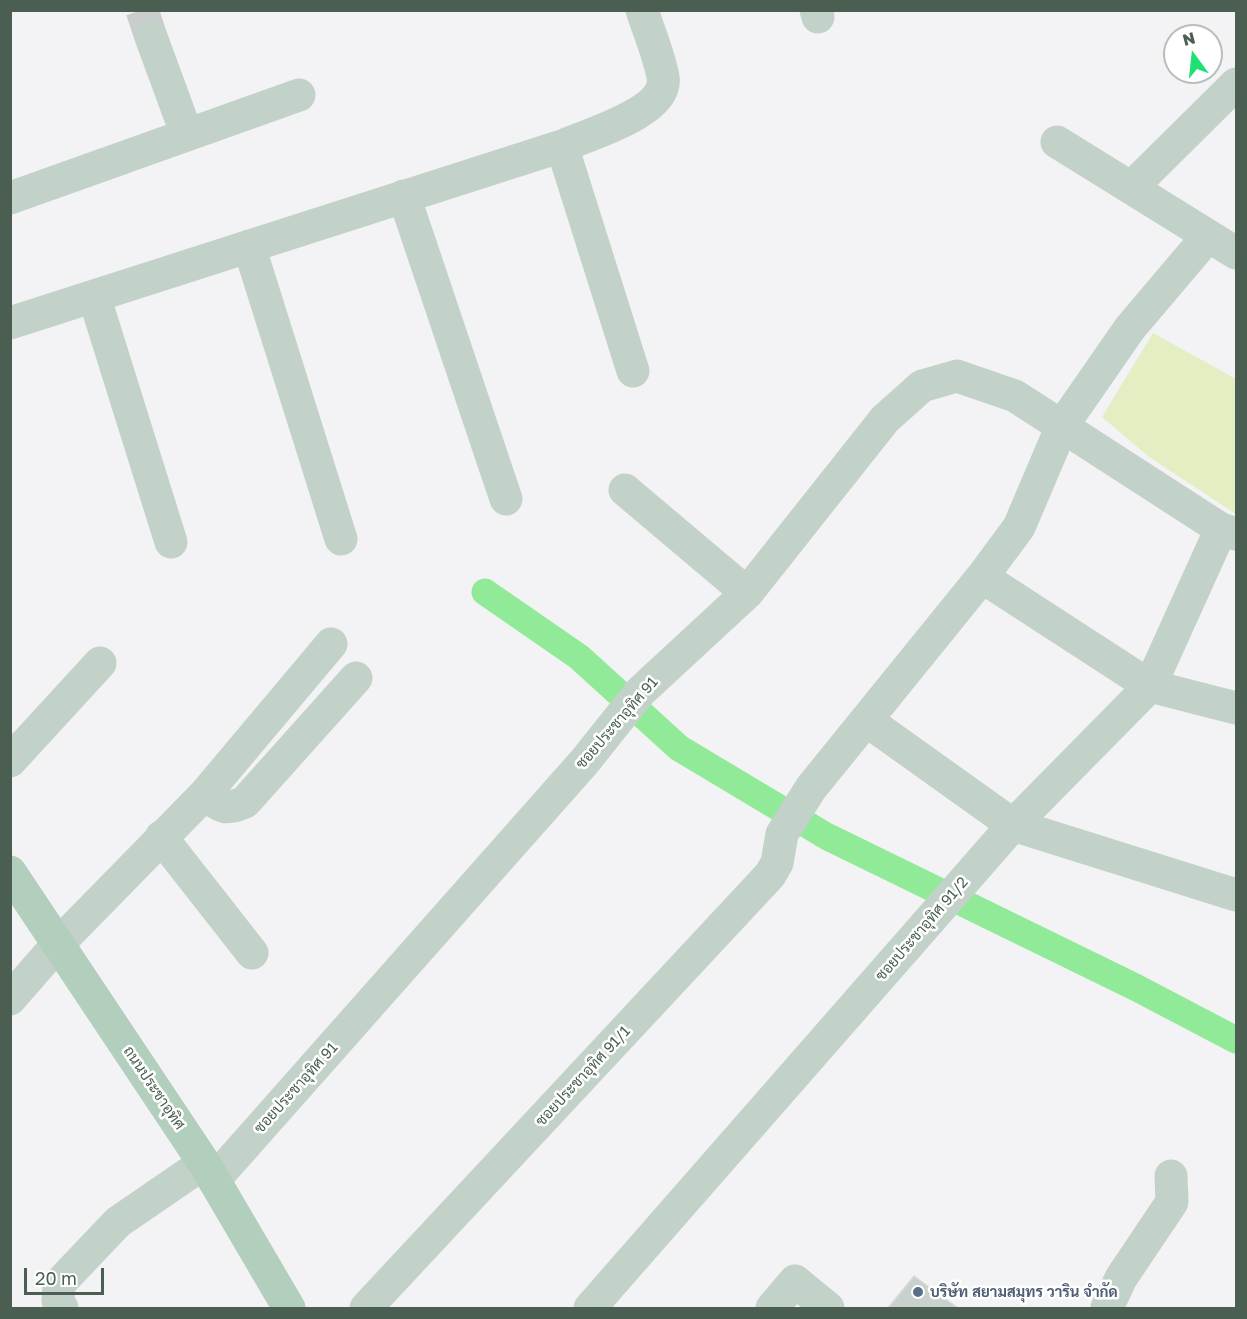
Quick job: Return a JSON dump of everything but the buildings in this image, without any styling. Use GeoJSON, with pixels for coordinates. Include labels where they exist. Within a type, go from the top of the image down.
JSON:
{"type":"FeatureCollection","features":[{"type":"Feature","properties":{"kind":"main road","name":"ถนนประชาอุทิศ"},"geometry":{"type":"LineString","coordinates":[[10,872],[209,1172],[289,1308]]}},
{"type":"Feature","properties":{"kind":"street"},"geometry":{"type":"LineString","coordinates":[[10,323],[562,146],[639,114],[657,98],[664,79],[642,10]]}},
{"type":"Feature","properties":{"kind":"street"},"geometry":{"type":"LineString","coordinates":[[151,37],[187,135]]}},
{"type":"Feature","properties":{"kind":"street"},"geometry":{"type":"LineString","coordinates":[[1131,188],[1236,84]]}},
{"type":"Feature","properties":{"kind":"street"},"geometry":{"type":"LineString","coordinates":[[10,198],[299,95]]}},
{"type":"Feature","properties":{"kind":"street"},"geometry":{"type":"LineString","coordinates":[[1057,142],[1236,253]]}},
{"type":"Feature","properties":{"kind":"street"},"geometry":{"type":"LineString","coordinates":[[562,146],[633,371]]}},
{"type":"Feature","properties":{"kind":"street"},"geometry":{"type":"LineString","coordinates":[[404,196],[506,499]]}},
{"type":"Feature","properties":{"kind":"street"},"geometry":{"type":"LineString","coordinates":[[1208,236],[1130,328],[1062,426],[1019,527],[982,577],[866,720],[1013,825],[1236,895]]}},
{"type":"Feature","properties":{"kind":"street"},"geometry":{"type":"LineString","coordinates":[[249,246],[341,539]]}},
{"type":"Feature","properties":{"kind":"street"},"geometry":{"type":"LineString","coordinates":[[94,296],[171,542]]}},
{"type":"Feature","properties":{"kind":"street","name":"ซอยประชาอุทิศ 91"},"geometry":{"type":"LineString","coordinates":[[62,1308],[58,1301],[59,1284],[118,1222],[209,1172],[615,725],[640,692],[747,593],[885,419],[922,386],[957,376],[1015,396],[1229,532]]}},
{"type":"Feature","properties":{"kind":"street"},"geometry":{"type":"LineString","coordinates":[[626,490],[747,593]]}},
{"type":"Feature","properties":{"kind":"street","name":"ซอยประชาอุทิศ 91/2"},"geometry":{"type":"LineString","coordinates":[[590,1308],[1013,825],[1150,686],[1229,532]]}},
{"type":"Feature","properties":{"kind":"street"},"geometry":{"type":"LineString","coordinates":[[982,577],[1150,686],[1236,708]]}},
{"type":"Feature","properties":{"kind":"street"},"geometry":{"type":"LineString","coordinates":[[10,999],[58,944],[205,794],[331,644]]}},
{"type":"Feature","properties":{"kind":"street"},"geometry":{"type":"LineString","coordinates":[[10,761],[100,663]]}},
{"type":"Feature","properties":{"kind":"street"},"geometry":{"type":"LineString","coordinates":[[205,794],[219,806],[232,808],[245,802],[356,678]]}},
{"type":"Feature","properties":{"kind":"street","name":"ซอยประชาอุทิศ 91/1"},"geometry":{"type":"LineString","coordinates":[[366,1308],[770,875],[777,863],[782,834],[811,788],[866,720]]}},
{"type":"Feature","properties":{"kind":"street"},"geometry":{"type":"LineString","coordinates":[[161,837],[252,953]]}},
{"type":"Feature","properties":{"kind":"street"},"geometry":{"type":"LineString","coordinates":[[1107,1308],[1121,1278],[1172,1202],[1171,1176]]}},
{"type":"Feature","properties":{"kind":"street"},"geometry":{"type":"LineString","coordinates":[[772,1308],[795,1281],[828,1308]]}},
{"type":"Feature","properties":{"kind":"green space"},"geometry":{"type":"Polygon","coordinates":[[[1153,333],[1236,379],[1236,514],[1149,457],[1102,417],[1153,333]]]}},
{"type":"Feature","properties":{"kind":"waterway"},"geometry":{"type":"LineString","coordinates":[[485,592],[579,657],[679,748],[826,836],[1137,988],[1236,1040]]}},
{"type":"Feature","properties":{"kind":"tunnel"},"geometry":{"type":"LineString","coordinates":[[142,10],[151,37]]}},
{"type":"Feature","properties":{"kind":"place","name":"บริษัท สยามสมุทร วาริน จำกัด"},"geometry":{"type":"Point","coordinates":[918,1292]}}]}
